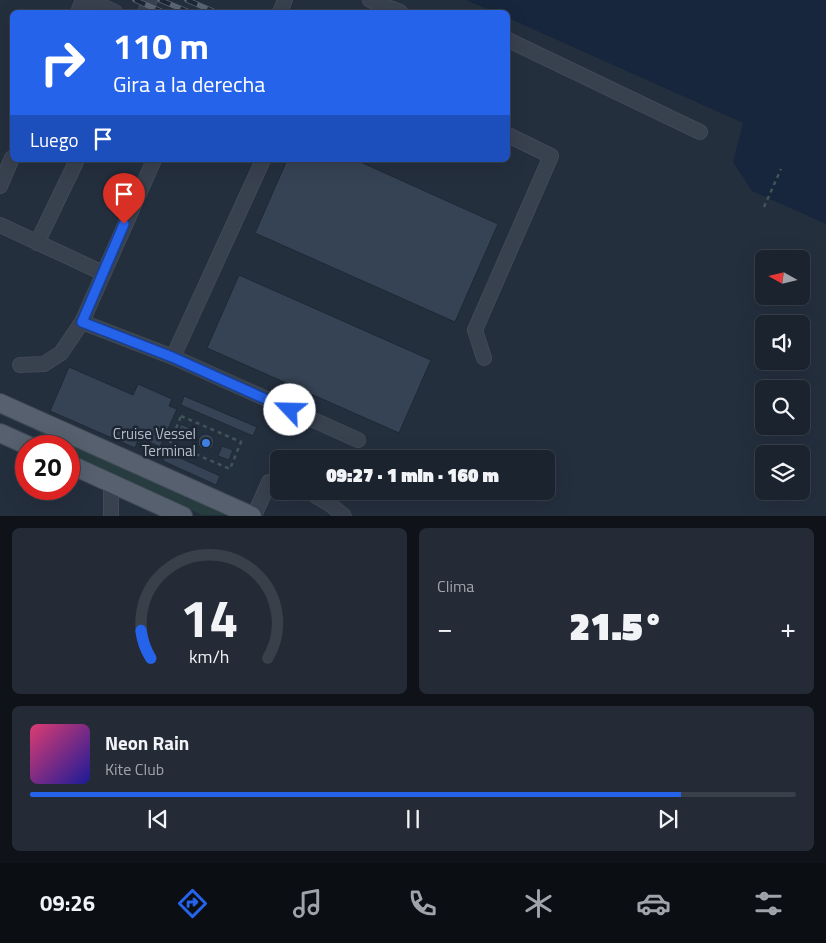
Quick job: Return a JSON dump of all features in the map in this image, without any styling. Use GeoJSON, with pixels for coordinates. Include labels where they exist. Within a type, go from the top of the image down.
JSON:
{"type":"FeatureCollection","features":[{"type":"Feature","properties":{"kind":"main road"},"geometry":{"type":"LineString","coordinates":[[0,403],[253,516]]}},
{"type":"Feature","properties":{"kind":"main road"},"geometry":{"type":"LineString","coordinates":[[25,435],[28,415]]}},
{"type":"Feature","properties":{"kind":"main road"},"geometry":{"type":"LineString","coordinates":[[0,433],[15,440]]}},
{"type":"Feature","properties":{"kind":"main road"},"geometry":{"type":"LineString","coordinates":[[80,469],[183,516]]}},
{"type":"Feature","properties":{"kind":"street"},"geometry":{"type":"LineString","coordinates":[[88,0],[110,10]]}},
{"type":"Feature","properties":{"kind":"street"},"geometry":{"type":"LineString","coordinates":[[370,0],[395,10]]}},
{"type":"Feature","properties":{"kind":"street"},"geometry":{"type":"LineString","coordinates":[[510,41],[700,132]]}},
{"type":"Feature","properties":{"kind":"street"},"geometry":{"type":"LineString","coordinates":[[484,358],[475,330],[551,156],[510,136]]}},
{"type":"Feature","properties":{"kind":"street"},"geometry":{"type":"LineString","coordinates":[[0,186],[10,162]]}},
{"type":"Feature","properties":{"kind":"street"},"geometry":{"type":"LineString","coordinates":[[37,243],[76,162]]}},
{"type":"Feature","properties":{"kind":"street"},"geometry":{"type":"LineString","coordinates":[[20,365],[44,364],[61,353],[82,322],[153,162]]}},
{"type":"Feature","properties":{"kind":"street"},"geometry":{"type":"LineString","coordinates":[[172,357],[262,162]]}},
{"type":"Feature","properties":{"kind":"street"},"geometry":{"type":"LineString","coordinates":[[0,225],[103,273]]}},
{"type":"Feature","properties":{"kind":"street"},"geometry":{"type":"LineString","coordinates":[[82,322],[172,357],[358,440]]}},
{"type":"Feature","properties":{"kind":"street"},"geometry":{"type":"LineString","coordinates":[[253,516],[270,482]]}},
{"type":"Feature","properties":{"kind":"street"},"geometry":{"type":"LineString","coordinates":[[111,516],[112,484]]}},
{"type":"Feature","properties":{"kind":"street"},"geometry":{"type":"LineString","coordinates":[[323,500],[344,516]]}},
{"type":"Feature","properties":{"kind":"path"},"geometry":{"type":"LineString","coordinates":[[764,207],[781,169]]}},
{"type":"Feature","properties":{"kind":"path"},"geometry":{"type":"LineString","coordinates":[[181,416],[241,442],[230,469],[170,443],[181,416]]}},
{"type":"Feature","properties":{"kind":"green space"},"geometry":{"type":"Polygon","coordinates":[[[41,431],[50,435],[39,435],[41,431]]]}},
{"type":"Feature","properties":{"kind":"green space"},"geometry":{"type":"Polygon","coordinates":[[[80,449],[225,515],[202,515],[80,460],[80,449]]]}},
{"type":"Feature","properties":{"kind":"water"},"geometry":{"type":"Polygon","coordinates":[[[466,0],[826,0],[826,224],[752,191],[733,162],[743,123],[510,19],[510,10],[489,10],[466,0]]]}},
{"type":"Feature","properties":{"kind":"building"},"geometry":{"type":"Polygon","coordinates":[[[286,162],[360,162],[498,224],[455,322],[255,233],[286,162]]]}},
{"type":"Feature","properties":{"kind":"building"},"geometry":{"type":"Polygon","coordinates":[[[239,275],[431,360],[399,433],[207,348],[239,275]]]}},
{"type":"Feature","properties":{"kind":"building"},"geometry":{"type":"Polygon","coordinates":[[[69,367],[133,395],[138,384],[172,399],[169,406],[177,409],[160,447],[139,437],[135,448],[50,411],[69,367]]]}},
{"type":"Feature","properties":{"kind":"building"},"geometry":{"type":"Polygon","coordinates":[[[184,396],[257,427],[253,436],[181,405],[184,396]]]}},
{"type":"Feature","properties":{"kind":"building"},"geometry":{"type":"Polygon","coordinates":[[[181,424],[191,429],[186,440],[176,435],[181,424]]]}},
{"type":"Feature","properties":{"kind":"building"},"geometry":{"type":"Polygon","coordinates":[[[206,434],[212,436],[214,442],[212,448],[206,450],[200,448],[198,442],[200,436],[206,434]]]}},
{"type":"Feature","properties":{"kind":"building"},"geometry":{"type":"Polygon","coordinates":[[[222,446],[233,450],[229,460],[218,456],[222,446]]]}},
{"type":"Feature","properties":{"kind":"building"},"geometry":{"type":"Polygon","coordinates":[[[167,452],[220,476],[216,485],[163,461],[167,452]]]}},
{"type":"Feature","properties":{"kind":"railway"},"geometry":{"type":"LineString","coordinates":[[135,0],[158,10]]}},
{"type":"Feature","properties":{"kind":"railway"},"geometry":{"type":"LineString","coordinates":[[160,0],[184,10]]}},
{"type":"Feature","properties":{"kind":"railway"},"geometry":{"type":"LineString","coordinates":[[187,0],[210,10]]}},
{"type":"Feature","properties":{"kind":"place","name":"Cruise Vessel Terminal"},"geometry":{"type":"Point","coordinates":[206,443]}},
{"type":"Feature","properties":{"kind":"route"},"geometry":{"type":"LineString","coordinates":[[124,224],[82,322],[172,357],[290,410]]}}]}
